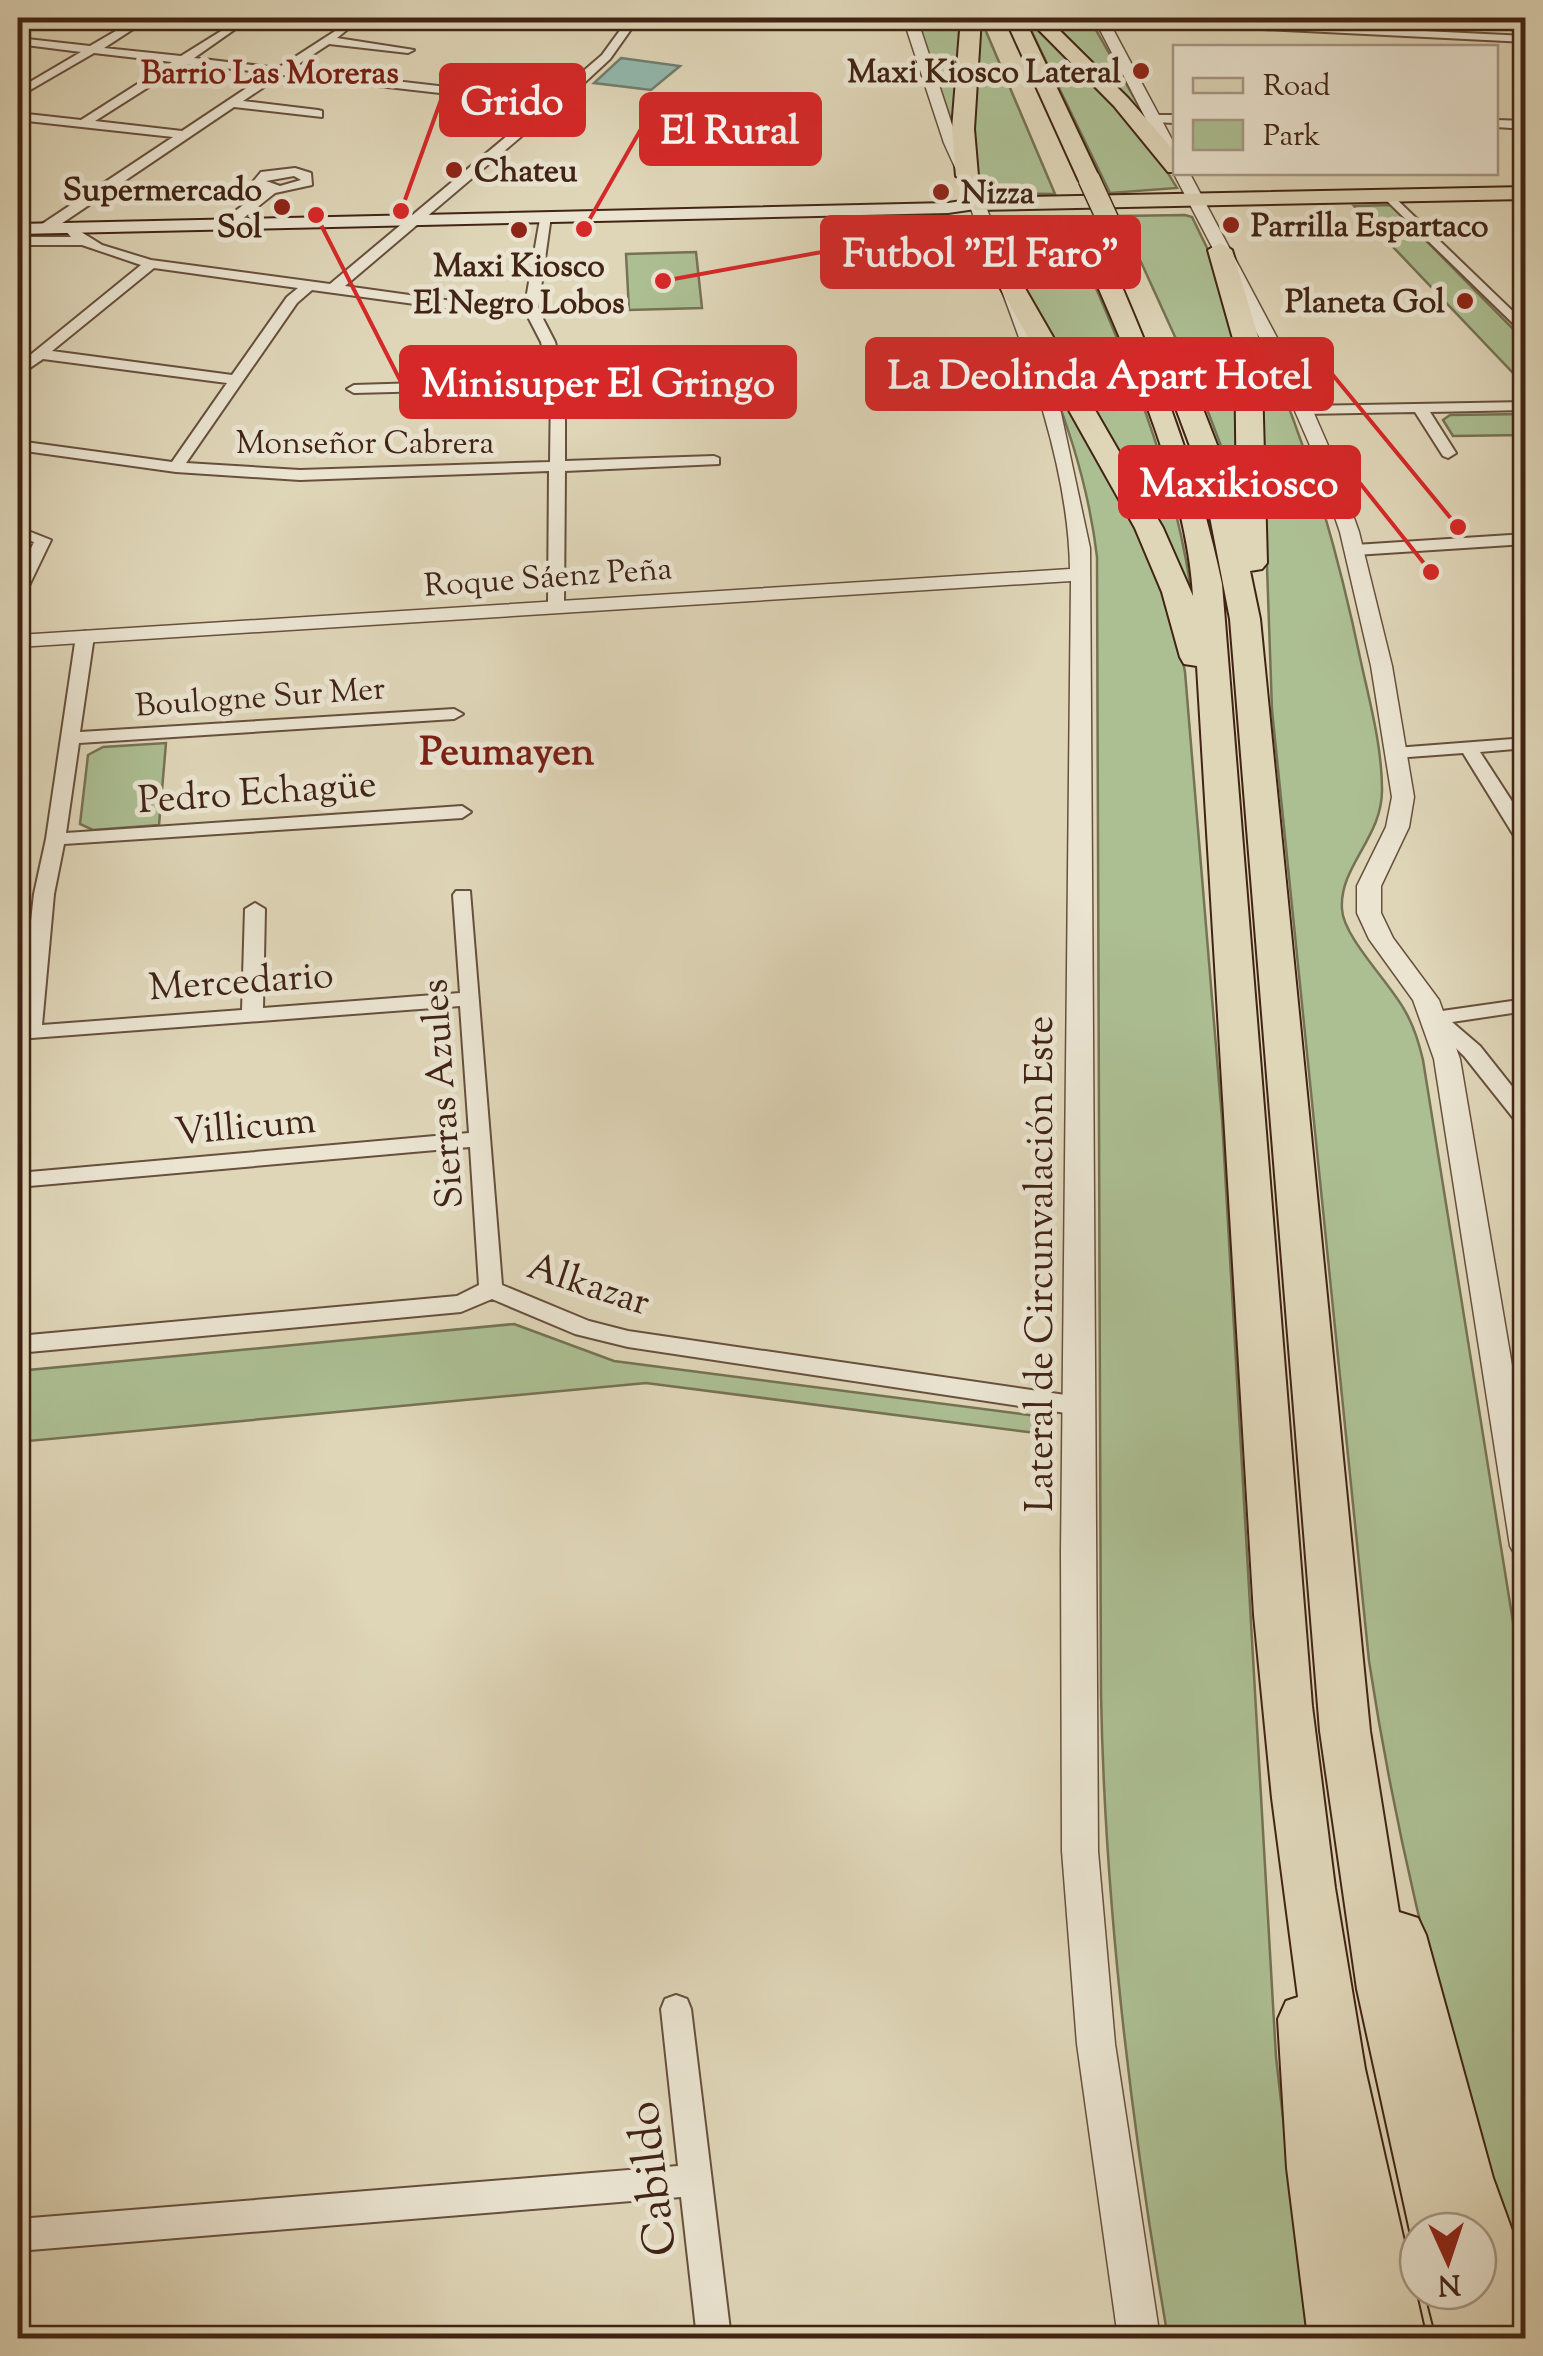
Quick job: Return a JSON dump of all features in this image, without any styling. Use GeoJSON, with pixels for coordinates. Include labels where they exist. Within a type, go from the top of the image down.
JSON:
{"type":"FeatureCollection","features":[{"type":"Feature","properties":{"kind":"highway"},"geometry":{"type":"LineString","coordinates":[[966,176],[963,129],[971,21]]}},
{"type":"Feature","properties":{"kind":"highway"},"geometry":{"type":"LineString","coordinates":[[1021,22],[1034,112]]}},
{"type":"Feature","properties":{"kind":"highway"},"geometry":{"type":"LineString","coordinates":[[1021,22],[1128,110],[1173,163]]}},
{"type":"Feature","properties":{"kind":"highway"},"geometry":{"type":"LineString","coordinates":[[1021,22],[1089,179],[1100,231],[1161,404],[1192,508],[1207,584],[1278,1615],[1293,1770],[1316,2168],[1338,2338]]}},
{"type":"Feature","properties":{"kind":"highway"},"geometry":{"type":"LineString","coordinates":[[1063,180],[1100,231],[1172,361],[1210,459],[1234,552],[1249,652],[1345,1731],[1384,1989],[1434,2211]]}},
{"type":"Feature","properties":{"kind":"highway"},"geometry":{"type":"LineString","coordinates":[[1220,250],[1245,328],[1250,368],[1253,536],[1249,652]]}},
{"type":"Feature","properties":{"kind":"highway"},"geometry":{"type":"LineString","coordinates":[[999,264],[1150,528],[1166,564],[1193,649],[1223,778]]}},
{"type":"Feature","properties":{"kind":"highway"},"geometry":{"type":"LineString","coordinates":[[1345,1731],[1430,2062],[1464,2178],[1520,2338]]}},
{"type":"Feature","properties":{"kind":"highway"},"geometry":{"type":"LineString","coordinates":[[1293,1770],[1334,2050],[1396,2338]]}},
{"type":"Feature","properties":{"kind":"highway"},"geometry":{"type":"LineString","coordinates":[[1460,2311],[1467,2338]]}},
{"type":"Feature","properties":{"kind":"main road"},"geometry":{"type":"LineString","coordinates":[[18,229],[76,235],[226,225],[978,207],[1175,208],[1196,202],[1526,193]]}},
{"type":"Feature","properties":{"kind":"street"},"geometry":{"type":"LineString","coordinates":[[18,94],[145,18]]}},
{"type":"Feature","properties":{"kind":"street"},"geometry":{"type":"LineString","coordinates":[[332,290],[554,104],[606,57],[634,18]]}},
{"type":"Feature","properties":{"kind":"street","name":"Lateral de Circunvalación Este"},"geometry":{"type":"LineString","coordinates":[[910,18],[951,143],[1052,413],[1073,506],[1082,574],[1077,1689],[1086,1950],[1138,2338]]}},
{"type":"Feature","properties":{"kind":"street"},"geometry":{"type":"LineString","coordinates":[[1021,22],[1100,18],[1526,39]]}},
{"type":"Feature","properties":{"kind":"street"},"geometry":{"type":"LineString","coordinates":[[1100,18],[1173,158]]}},
{"type":"Feature","properties":{"kind":"street"},"geometry":{"type":"LineString","coordinates":[[1458,18],[1476,37]]}},
{"type":"Feature","properties":{"kind":"street"},"geometry":{"type":"LineString","coordinates":[[84,124],[247,19]]}},
{"type":"Feature","properties":{"kind":"street"},"geometry":{"type":"LineString","coordinates":[[44,229],[342,29]]}},
{"type":"Feature","properties":{"kind":"street"},"geometry":{"type":"LineString","coordinates":[[18,40],[554,104]]}},
{"type":"Feature","properties":{"kind":"street"},"geometry":{"type":"LineString","coordinates":[[326,40],[408,50]]}},
{"type":"Feature","properties":{"kind":"street"},"geometry":{"type":"LineString","coordinates":[[18,78],[39,81]]}},
{"type":"Feature","properties":{"kind":"street"},"geometry":{"type":"LineString","coordinates":[[235,104],[318,114]]}},
{"type":"Feature","properties":{"kind":"street"},"geometry":{"type":"LineString","coordinates":[[18,116],[185,135]]}},
{"type":"Feature","properties":{"kind":"street"},"geometry":{"type":"LineString","coordinates":[[1154,119],[1173,120]]}},
{"type":"Feature","properties":{"kind":"street"},"geometry":{"type":"LineString","coordinates":[[1498,124],[1526,125]]}},
{"type":"Feature","properties":{"kind":"street"},"geometry":{"type":"LineString","coordinates":[[1182,175],[1272,340],[1326,462],[1356,555],[1395,752],[1403,814],[1371,881],[1367,905],[1386,946],[1425,997],[1447,1059],[1526,1546]]}},
{"type":"Feature","properties":{"kind":"street"},"geometry":{"type":"LineString","coordinates":[[226,225],[272,190]]}},
{"type":"Feature","properties":{"kind":"street"},"geometry":{"type":"LineString","coordinates":[[1390,197],[1526,332]]}},
{"type":"Feature","properties":{"kind":"street"},"geometry":{"type":"LineString","coordinates":[[546,219],[530,310],[548,342],[558,382],[554,467],[556,604]]}},
{"type":"Feature","properties":{"kind":"street"},"geometry":{"type":"LineString","coordinates":[[18,241],[76,235],[100,250],[151,264],[488,310],[530,310]]}},
{"type":"Feature","properties":{"kind":"street"},"geometry":{"type":"LineString","coordinates":[[18,372],[151,264]]}},
{"type":"Feature","properties":{"kind":"street"},"geometry":{"type":"LineString","coordinates":[[176,467],[292,300],[309,286]]}},
{"type":"Feature","properties":{"kind":"street"},"geometry":{"type":"LineString","coordinates":[[42,354],[235,380]]}},
{"type":"Feature","properties":{"kind":"street"},"geometry":{"type":"LineString","coordinates":[[354,390],[707,378]]}},
{"type":"Feature","properties":{"kind":"street"},"geometry":{"type":"LineString","coordinates":[[1304,410],[1526,406]]}},
{"type":"Feature","properties":{"kind":"street"},"geometry":{"type":"LineString","coordinates":[[1420,408],[1448,453]]}},
{"type":"Feature","properties":{"kind":"street","name":"Monseñor Cabrera"},"geometry":{"type":"LineString","coordinates":[[18,446],[176,467],[300,476],[714,461]]}},
{"type":"Feature","properties":{"kind":"street"},"geometry":{"type":"LineString","coordinates":[[18,532],[44,540],[18,592]]}},
{"type":"Feature","properties":{"kind":"street"},"geometry":{"type":"LineString","coordinates":[[1356,555],[1523,546]]}},
{"type":"Feature","properties":{"kind":"street","name":"Roque Sáenz Peña"},"geometry":{"type":"LineString","coordinates":[[18,641],[556,604],[1082,574]]}},
{"type":"Feature","properties":{"kind":"street"},"geometry":{"type":"LineString","coordinates":[[24,1032],[85,636]]}},
{"type":"Feature","properties":{"kind":"street","name":"Boulogne Sur Mer"},"geometry":{"type":"LineString","coordinates":[[71,738],[454,714]]}},
{"type":"Feature","properties":{"kind":"street"},"geometry":{"type":"LineString","coordinates":[[1395,752],[1526,743]]}},
{"type":"Feature","properties":{"kind":"street"},"geometry":{"type":"LineString","coordinates":[[1468,747],[1526,839]]}},
{"type":"Feature","properties":{"kind":"street","name":"Pedro Echagüe"},"geometry":{"type":"LineString","coordinates":[[56,839],[462,812]]}},
{"type":"Feature","properties":{"kind":"street","name":"Sierras Azules"},"geometry":{"type":"LineString","coordinates":[[463,894],[490,1289]]}},
{"type":"Feature","properties":{"kind":"street"},"geometry":{"type":"LineString","coordinates":[[252,1014],[255,909]]}},
{"type":"Feature","properties":{"kind":"street","name":"Mercedario"},"geometry":{"type":"LineString","coordinates":[[24,1032],[469,1000]]}},
{"type":"Feature","properties":{"kind":"street"},"geometry":{"type":"LineString","coordinates":[[1435,1018],[1526,1005]]}},
{"type":"Feature","properties":{"kind":"street"},"geometry":{"type":"LineString","coordinates":[[1435,1018],[1472,1051],[1526,1120]]}},
{"type":"Feature","properties":{"kind":"street","name":"Villicum"},"geometry":{"type":"LineString","coordinates":[[18,1180],[478,1139]]}},
{"type":"Feature","properties":{"kind":"street","name":"Alkazar"},"geometry":{"type":"LineString","coordinates":[[18,1345],[461,1304],[490,1289],[583,1328],[628,1339],[1079,1406]]}},
{"type":"Feature","properties":{"kind":"street","name":"Cabildo"},"geometry":{"type":"LineString","coordinates":[[676,2009],[714,2338]]}},
{"type":"Feature","properties":{"kind":"street"},"geometry":{"type":"LineString","coordinates":[[18,2235],[696,2180]]}},
{"type":"Feature","properties":{"kind":"green space"},"geometry":{"type":"Polygon","coordinates":[[[916,18],[961,18],[958,141],[916,18]]]}},
{"type":"Feature","properties":{"kind":"green space"},"geometry":{"type":"Polygon","coordinates":[[[1025,18],[1031,18],[1110,98],[1146,141],[1177,188],[1110,193],[1025,18]]]}},
{"type":"Feature","properties":{"kind":"green space"},"geometry":{"type":"Polygon","coordinates":[[[1053,24],[1096,30],[1154,133],[1053,24]]]}},
{"type":"Feature","properties":{"kind":"green space"},"geometry":{"type":"Polygon","coordinates":[[[977,28],[985,29],[1055,194],[984,193],[973,163],[977,28]]]}},
{"type":"Feature","properties":{"kind":"green space","name":"Planeta Gol"},"geometry":{"type":"Polygon","coordinates":[[[1391,205],[1525,341],[1525,374],[1514,374],[1354,206],[1391,205]]]}},
{"type":"Feature","properties":{"kind":"green space"},"geometry":{"type":"Polygon","coordinates":[[[1120,216],[1192,217],[1229,293],[1241,335],[1240,496],[1202,396],[1120,216]]]}},
{"type":"Feature","properties":{"kind":"green space"},"geometry":{"type":"Polygon","coordinates":[[[1065,218],[1145,411],[1175,510],[1194,613],[1025,302],[996,222],[1065,218]]]}},
{"type":"Feature","properties":{"kind":"green space"},"geometry":{"type":"Polygon","coordinates":[[[696,252],[702,308],[629,310],[626,254],[696,252]]]}},
{"type":"Feature","properties":{"kind":"green space"},"geometry":{"type":"Polygon","coordinates":[[[1244,303],[1282,390],[1314,479],[1340,569],[1375,725],[1382,789],[1380,806],[1347,879],[1342,909],[1350,933],[1408,1017],[1423,1060],[1525,1697],[1525,2281],[1476,2129],[1433,1974],[1397,1818],[1369,1661],[1272,710],[1266,538],[1244,303]]]}},
{"type":"Feature","properties":{"kind":"green space"},"geometry":{"type":"Polygon","coordinates":[[[1032,337],[1147,543],[1173,609],[1185,672],[1222,1119],[1276,2057],[1308,2338],[1168,2338],[1142,2178],[1114,1937],[1101,1694],[1097,557],[1073,445],[1032,337]]]}},
{"type":"Feature","properties":{"kind":"green space"},"geometry":{"type":"Polygon","coordinates":[[[1525,414],[1525,435],[1453,436],[1443,420],[1450,415],[1525,414]]]}},
{"type":"Feature","properties":{"kind":"green space"},"geometry":{"type":"Polygon","coordinates":[[[166,743],[159,825],[93,830],[80,824],[88,755],[103,747],[166,743]]]}},
{"type":"Feature","properties":{"kind":"green space"},"geometry":{"type":"Polygon","coordinates":[[[514,1324],[614,1361],[1037,1416],[1036,1433],[646,1383],[18,1442],[18,1371],[514,1324]]]}},
{"type":"Feature","properties":{"kind":"water"},"geometry":{"type":"Polygon","coordinates":[[[621,58],[680,66],[651,90],[594,83],[621,58]]]}},
{"type":"Feature","properties":{"kind":"place","name":"Maxi Kiosco Lateral"},"geometry":{"type":"Point","coordinates":[1141,71]}},
{"type":"Feature","properties":{"kind":"place","name":"Chateu"},"geometry":{"type":"Point","coordinates":[454,170]}},
{"type":"Feature","properties":{"kind":"place","name":"Nizza"},"geometry":{"type":"Point","coordinates":[941,192]}},
{"type":"Feature","properties":{"kind":"place","name":"Supermercado Sol"},"geometry":{"type":"Point","coordinates":[282,207]}},
{"type":"Feature","properties":{"kind":"place","name":"Grido"},"geometry":{"type":"Point","coordinates":[401,211]}},
{"type":"Feature","properties":{"kind":"place","name":"Minisuper El Gringo"},"geometry":{"type":"Point","coordinates":[316,215]}},
{"type":"Feature","properties":{"kind":"place","name":"Parrilla Espartaco"},"geometry":{"type":"Point","coordinates":[1231,225]}},
{"type":"Feature","properties":{"kind":"place","name":"El Rural"},"geometry":{"type":"Point","coordinates":[584,229]}},
{"type":"Feature","properties":{"kind":"place","name":"Maxi Kiosco El Negro Lobos"},"geometry":{"type":"Point","coordinates":[519,230]}},
{"type":"Feature","properties":{"kind":"place","name":"Futbol \"El Faro\""},"geometry":{"type":"Point","coordinates":[663,281]}},
{"type":"Feature","properties":{"kind":"place","name":"Planeta Gol"},"geometry":{"type":"Point","coordinates":[1465,301]}},
{"type":"Feature","properties":{"kind":"place","name":"La Deolinda Apart Hotel"},"geometry":{"type":"Point","coordinates":[1458,527]}},
{"type":"Feature","properties":{"kind":"place","name":"Maxikiosco"},"geometry":{"type":"Point","coordinates":[1431,572]}},
{"type":"Feature","properties":{"kind":"district","name":"Barrio Las Moreras"},"geometry":{"type":"Point","coordinates":[270,72]}},
{"type":"Feature","properties":{"kind":"district","name":"Peumayen"},"geometry":{"type":"Point","coordinates":[507,750]}}]}
